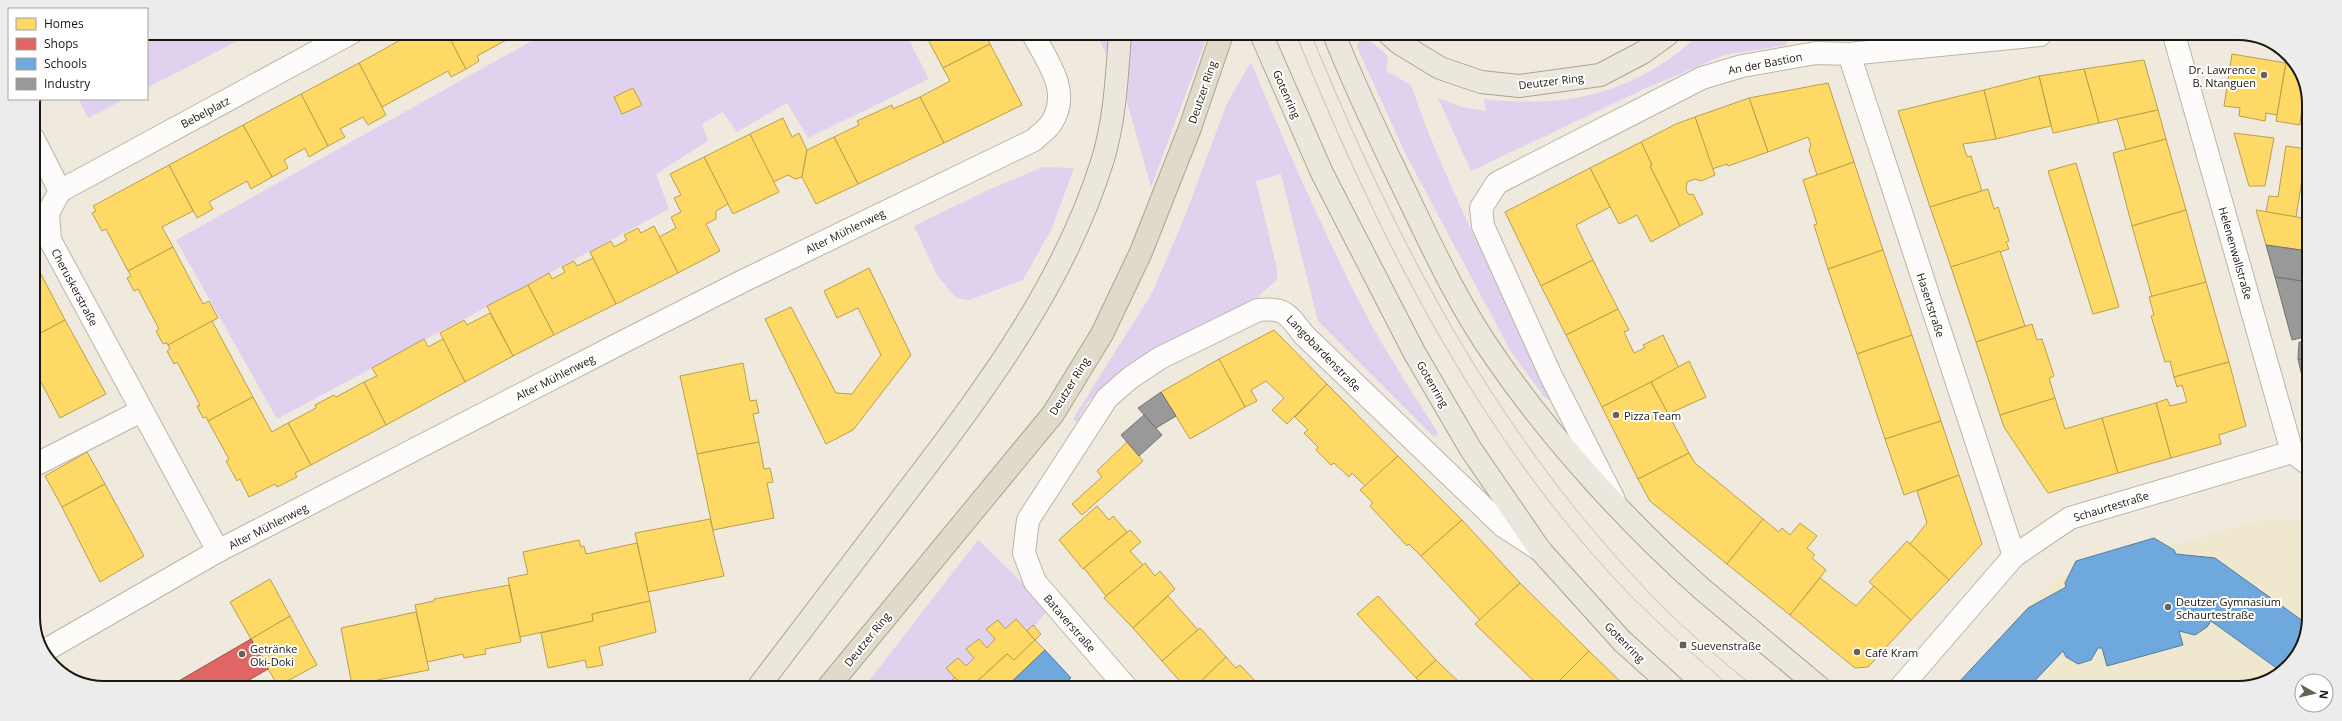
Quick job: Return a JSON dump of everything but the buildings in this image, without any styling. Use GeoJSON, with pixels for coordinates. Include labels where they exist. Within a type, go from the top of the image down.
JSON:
{"type":"FeatureCollection","features":[{"type":"Feature","properties":{"kind":"highway","name":"Deutzer Ring"},"geometry":{"type":"LineString","coordinates":[[833,681],[1053,414],[1102,334],[1141,252],[1190,128],[1220,40]]}},
{"type":"Feature","properties":{"kind":"main road"},"geometry":{"type":"LineString","coordinates":[[763,681],[970,410],[1034,311],[1058,270],[1085,211],[1104,157],[1115,98],[1120,40]]}},
{"type":"Feature","properties":{"kind":"main road","name":"Gotenring"},"geometry":{"type":"LineString","coordinates":[[1264,40],[1322,173],[1414,352],[1470,448],[1540,550],[1622,641],[1666,681]]}},
{"type":"Feature","properties":{"kind":"main road"},"geometry":{"type":"LineString","coordinates":[[1336,40],[1353,83],[1427,237],[1470,319],[1496,359],[1543,419],[1618,506],[1701,587],[1812,681]]}},
{"type":"Feature","properties":{"kind":"main road","name":"Deutzer Ring"},"geometry":{"type":"LineString","coordinates":[[1397,40],[1440,68],[1480,82],[1519,86],[1600,75],[1642,53],[1660,40]]}},
{"type":"Feature","properties":{"kind":"street","name":"Bebelplatz"},"geometry":{"type":"LineString","coordinates":[[60,191],[338,40]]}},
{"type":"Feature","properties":{"kind":"street","name":"Alter Mühlenweg"},"geometry":{"type":"LineString","coordinates":[[48,648],[218,551],[740,282],[1034,140],[1051,124],[1060,104],[1058,83],[1037,40]]}},
{"type":"Feature","properties":{"kind":"street","name":"An der Bastion"},"geometry":{"type":"LineString","coordinates":[[1618,506],[1551,376],[1483,226],[1481,208],[1497,184],[1702,78],[1742,66],[1808,54],[1849,54],[1990,40]]}},
{"type":"Feature","properties":{"kind":"street","name":"Helenenwallstraße"},"geometry":{"type":"LineString","coordinates":[[2175,40],[2300,458]]}},
{"type":"Feature","properties":{"kind":"street","name":"Hasertstraße"},"geometry":{"type":"LineString","coordinates":[[1849,54],[2014,556]]}},
{"type":"Feature","properties":{"kind":"street"},"geometry":{"type":"LineString","coordinates":[[40,152],[60,191]]}},
{"type":"Feature","properties":{"kind":"street","name":"Cheruskerstraße"},"geometry":{"type":"LineString","coordinates":[[60,191],[48,213],[50,240],[218,551]]}},
{"type":"Feature","properties":{"kind":"street","name":"Langobardenstraße"},"geometry":{"type":"LineString","coordinates":[[1024,553],[1028,520],[1107,398],[1130,378],[1160,358],[1258,310],[1271,309],[1287,313],[1304,335],[1503,526],[1540,550]]}},
{"type":"Feature","properties":{"kind":"street"},"geometry":{"type":"LineString","coordinates":[[40,462],[142,411]]}},
{"type":"Feature","properties":{"kind":"street","name":"Schaurtestraße"},"geometry":{"type":"LineString","coordinates":[[1906,681],[2014,556],[2070,518],[2300,458]]}},
{"type":"Feature","properties":{"kind":"street","name":"Bataverstraße"},"geometry":{"type":"LineString","coordinates":[[1024,553],[1035,582],[1121,681]]}},
{"type":"Feature","properties":{"kind":"shaded area"},"geometry":{"type":"Polygon","coordinates":[[[148,40],[240,40],[148,87],[148,40]]]}},
{"type":"Feature","properties":{"kind":"shaded area"},"geometry":{"type":"Polygon","coordinates":[[[533,40],[909,40],[929,79],[808,138],[787,103],[737,132],[723,112],[702,124],[708,141],[656,174],[669,209],[277,419],[176,240],[533,40]]]}},
{"type":"Feature","properties":{"kind":"shaded area"},"geometry":{"type":"Polygon","coordinates":[[[1099,40],[1206,40],[1151,187],[1122,84],[1099,40]]]}},
{"type":"Feature","properties":{"kind":"shaded area"},"geometry":{"type":"Polygon","coordinates":[[[1359,40],[1369,40],[1388,56],[1386,71],[1411,85],[1426,126],[1461,208],[1560,407],[1544,397],[1510,350],[1404,151],[1357,47],[1359,40]]]}},
{"type":"Feature","properties":{"kind":"shaded area"},"geometry":{"type":"Polygon","coordinates":[[[1693,40],[1788,40],[1786,45],[1724,55],[1644,89],[1471,171],[1438,98],[1462,107],[1486,111],[1484,99],[1515,102],[1573,98],[1599,92],[1625,83],[1650,71],[1675,55],[1693,40]]]}},
{"type":"Feature","properties":{"kind":"shaded area"},"geometry":{"type":"Polygon","coordinates":[[[1251,62],[1305,188],[1334,250],[1381,342],[1438,433],[1434,437],[1318,321],[1281,174],[1256,181],[1277,269],[1277,280],[1254,300],[1115,376],[1088,402],[1077,422],[1073,419],[1152,293],[1185,216],[1227,103],[1251,62]]]}},
{"type":"Feature","properties":{"kind":"shaded area"},"geometry":{"type":"Polygon","coordinates":[[[79,100],[123,100],[88,118],[79,100]]]}},
{"type":"Feature","properties":{"kind":"shaded area"},"geometry":{"type":"Polygon","coordinates":[[[1043,167],[1074,168],[1052,228],[1023,280],[969,300],[956,298],[937,275],[914,226],[988,190],[1043,167]]]}},
{"type":"Feature","properties":{"kind":"shaded area","name":"Deutzer Gymnasium Schaurtestraße"},"geometry":{"type":"Polygon","coordinates":[[[2302,519],[2302,617],[2300,633],[2291,653],[2277,668],[2259,678],[2238,681],[1960,681],[2056,578],[2260,520],[2302,519]]]}},
{"type":"Feature","properties":{"kind":"shaded area"},"geometry":{"type":"Polygon","coordinates":[[[978,540],[1049,608],[992,681],[869,681],[978,540]]]}},
{"type":"Feature","properties":{"kind":"tram line"},"geometry":{"type":"LineString","coordinates":[[1299,40],[1361,185],[1437,332],[1479,402],[1526,470],[1576,535],[1643,608],[1680,643],[1724,681]]}},
{"type":"Feature","properties":{"kind":"tram line"},"geometry":{"type":"LineString","coordinates":[[1314,40],[1380,190],[1417,265],[1458,338],[1502,408],[1550,476],[1603,542],[1672,616],[1747,681]]}},
{"type":"Feature","properties":{"kind":"place","name":"Dr. Lawrence B. Ntanguen"},"geometry":{"type":"Point","coordinates":[2264,75]}},
{"type":"Feature","properties":{"kind":"place","name":"Pizza Team"},"geometry":{"type":"Point","coordinates":[1616,415]}},
{"type":"Feature","properties":{"kind":"place","name":"Deutzer Gymnasium Schaurtestraße"},"geometry":{"type":"Point","coordinates":[2168,607]}},
{"type":"Feature","properties":{"kind":"place","name":"Suevenstraße"},"geometry":{"type":"Point","coordinates":[1683,645]}},
{"type":"Feature","properties":{"kind":"place","name":"Café Kram"},"geometry":{"type":"Point","coordinates":[1857,652]}},
{"type":"Feature","properties":{"kind":"place","name":"Getränke Oki-Doki"},"geometry":{"type":"Point","coordinates":[242,654]}}]}
